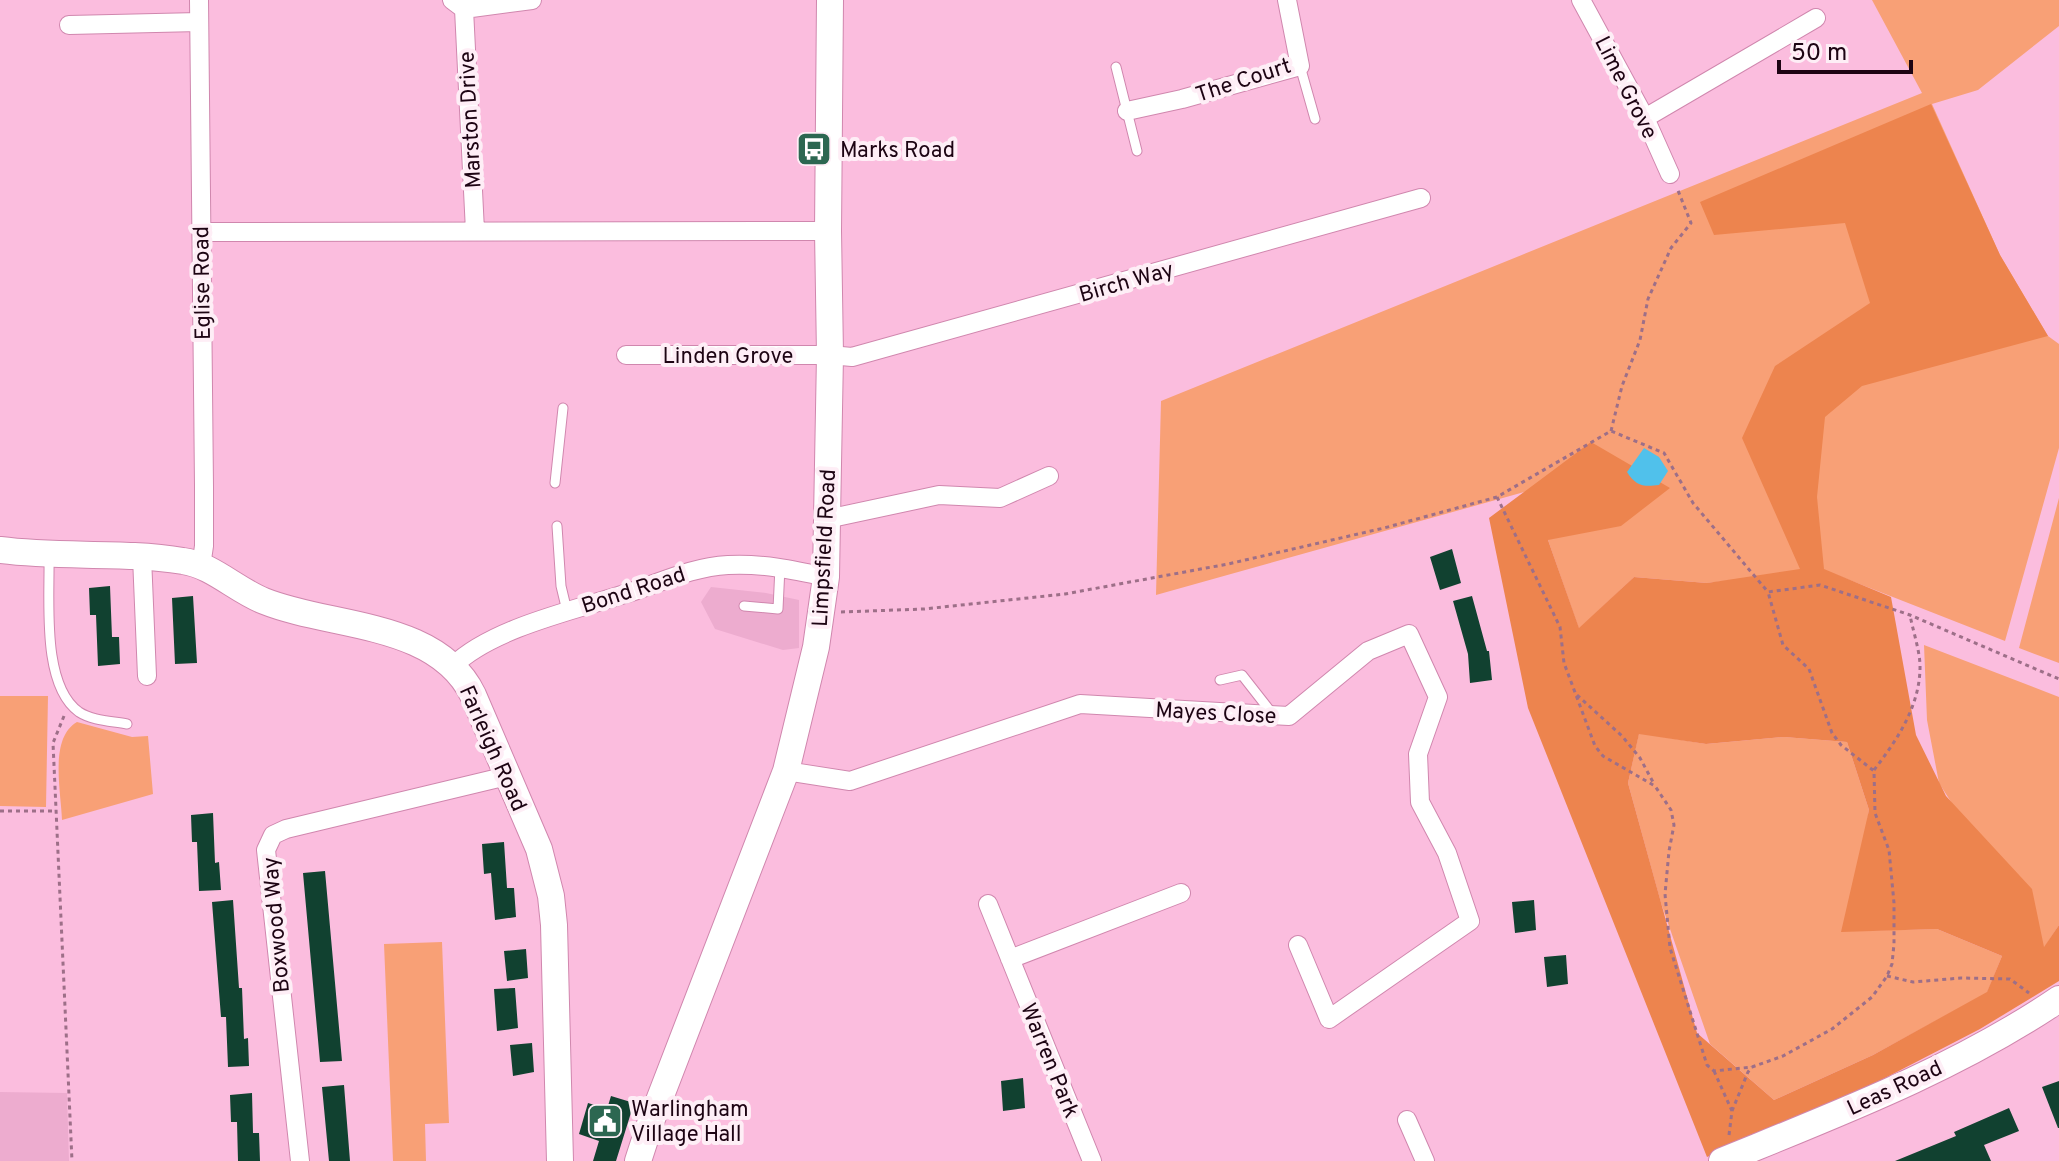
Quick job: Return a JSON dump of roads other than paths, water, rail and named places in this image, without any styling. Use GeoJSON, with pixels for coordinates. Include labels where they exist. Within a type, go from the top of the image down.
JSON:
{"type":"FeatureCollection","features":[{"type":"Feature","properties":{"kind":"street","name":"Eglise Road"},"geometry":{"type":"LineString","coordinates":[[199,0],[204,486],[201,566]]}},
{"type":"Feature","properties":{"kind":"street","name":"Marston Drive"},"geometry":{"type":"LineString","coordinates":[[475,231],[458,4],[532,0]]}},
{"type":"Feature","properties":{"kind":"street","name":"Limpsfield Road"},"geometry":{"type":"LineString","coordinates":[[638,1161],[655,1109],[786,771],[816,647],[826,577],[830,355],[830,0]]}},
{"type":"Feature","properties":{"kind":"street","name":"The Court"},"geometry":{"type":"LineString","coordinates":[[1127,111],[1300,66],[1287,0]]}},
{"type":"Feature","properties":{"kind":"street","name":"Lime Grove"},"geometry":{"type":"LineString","coordinates":[[1581,0],[1645,118],[1670,174]]}},
{"type":"Feature","properties":{"kind":"street"},"geometry":{"type":"LineString","coordinates":[[1645,118],[1816,18]]}},
{"type":"Feature","properties":{"kind":"street"},"geometry":{"type":"LineString","coordinates":[[69,25],[199,22]]}},
{"type":"Feature","properties":{"kind":"street","name":"Birch Way"},"geometry":{"type":"LineString","coordinates":[[830,355],[852,357],[1421,198]]}},
{"type":"Feature","properties":{"kind":"street"},"geometry":{"type":"LineString","coordinates":[[201,232],[828,231]]}},
{"type":"Feature","properties":{"kind":"street","name":"Linden Grove"},"geometry":{"type":"LineString","coordinates":[[626,355],[830,355]]}},
{"type":"Feature","properties":{"kind":"street"},"geometry":{"type":"LineString","coordinates":[[827,519],[939,495],[1000,498],[1049,476]]}},
{"type":"Feature","properties":{"kind":"street","name":"Farleigh Road"},"geometry":{"type":"LineString","coordinates":[[0,550],[184,561],[201,566],[264,601],[417,643],[453,666],[469,686],[544,865],[553,910],[560,1161]]}},
{"type":"Feature","properties":{"kind":"street"},"geometry":{"type":"LineString","coordinates":[[142,557],[147,676]]}},
{"type":"Feature","properties":{"kind":"street","name":"Bond Road"},"geometry":{"type":"LineString","coordinates":[[453,666],[481,645],[567,611],[629,593],[692,569],[730,565],[780,567],[826,577]]}},
{"type":"Feature","properties":{"kind":"street","name":"Mayes Close"},"geometry":{"type":"LineString","coordinates":[[786,771],[850,781],[1080,704],[1289,716],[1368,651],[1409,634],[1438,697],[1418,754],[1420,802],[1447,853],[1470,921],[1329,1019],[1298,945]]}},
{"type":"Feature","properties":{"kind":"street","name":"Boxwood Way"},"geometry":{"type":"LineString","coordinates":[[300,1161],[266,850],[273,835],[286,829],[507,776]]}},
{"type":"Feature","properties":{"kind":"street"},"geometry":{"type":"LineString","coordinates":[[1010,959],[1181,893]]}},
{"type":"Feature","properties":{"kind":"street","name":"Warren Park"},"geometry":{"type":"LineString","coordinates":[[988,904],[1092,1161]]}},
{"type":"Feature","properties":{"kind":"street","name":"Leas Road"},"geometry":{"type":"LineString","coordinates":[[1725,1160],[1903,1086],[2053,1003]]}},
{"type":"Feature","properties":{"kind":"street"},"geometry":{"type":"LineString","coordinates":[[1407,1120],[1425,1161]]}},
{"type":"Feature","properties":{"kind":"lane"},"geometry":{"type":"LineString","coordinates":[[1300,66],[1315,119]]}},
{"type":"Feature","properties":{"kind":"lane"},"geometry":{"type":"LineString","coordinates":[[1116,67],[1137,151]]}},
{"type":"Feature","properties":{"kind":"lane"},"geometry":{"type":"LineString","coordinates":[[555,483],[563,408]]}},
{"type":"Feature","properties":{"kind":"lane"},"geometry":{"type":"LineString","coordinates":[[557,526],[561,586],[567,611]]}},
{"type":"Feature","properties":{"kind":"lane"},"geometry":{"type":"LineString","coordinates":[[49,553],[51,660],[65,697],[76,710],[88,717],[127,724]]}},
{"type":"Feature","properties":{"kind":"lane"},"geometry":{"type":"LineString","coordinates":[[744,606],[778,609],[780,567]]}},
{"type":"Feature","properties":{"kind":"lane"},"geometry":{"type":"LineString","coordinates":[[1220,680],[1242,675],[1273,715]]}},
{"type":"Feature","properties":{"kind":"water"},"geometry":{"type":"Polygon","coordinates":[[[1644,448],[1659,457],[1668,471],[1659,485],[1640,484],[1627,472],[1644,448]]]}},
{"type":"Feature","properties":{"kind":"place","name":"Marks Road"},"geometry":{"type":"Point","coordinates":[814,149]}},
{"type":"Feature","properties":{"kind":"place","name":"Warlingham Village Hall"},"geometry":{"type":"Point","coordinates":[605,1121]}}]}
